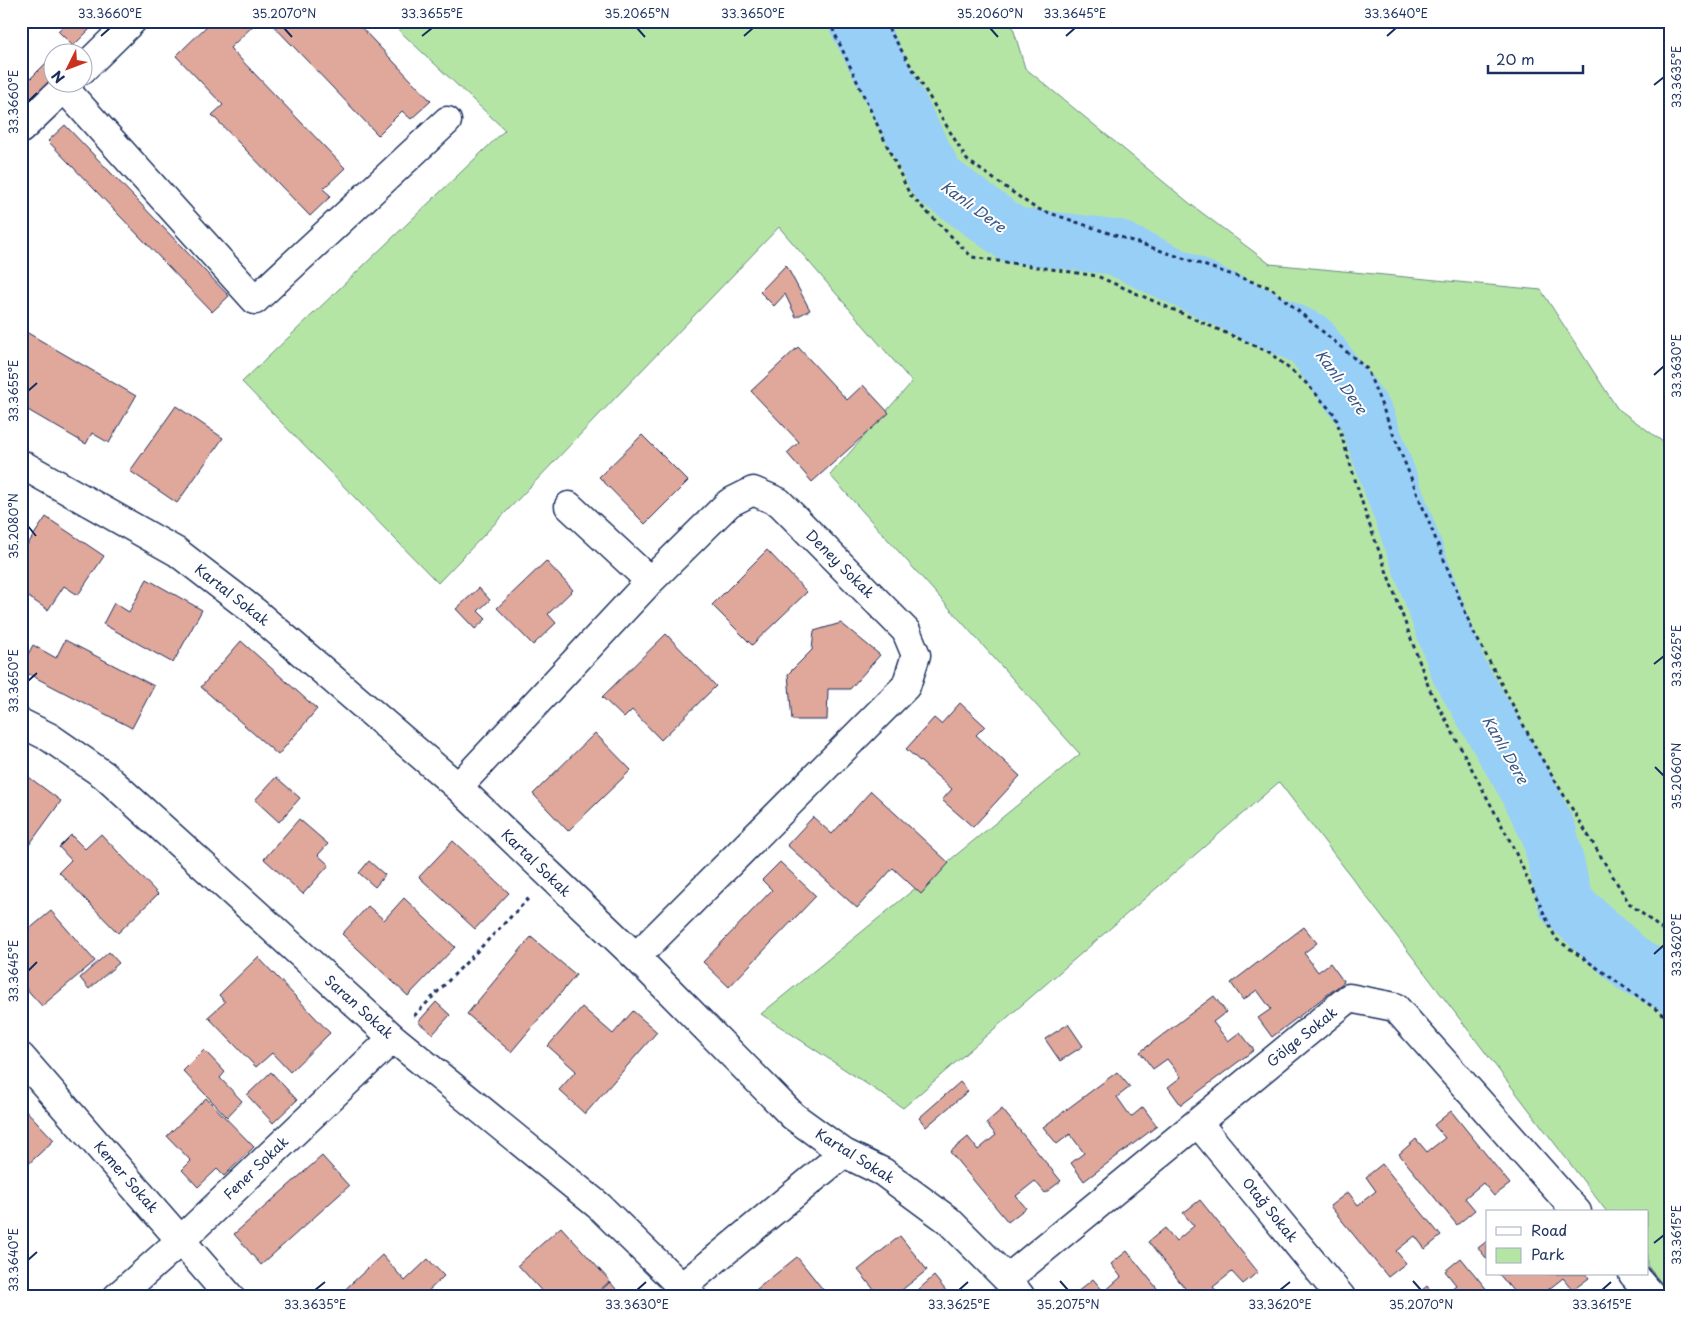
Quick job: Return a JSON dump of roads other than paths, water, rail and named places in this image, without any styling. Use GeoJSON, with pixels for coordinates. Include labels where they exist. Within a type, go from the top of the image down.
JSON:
{"type":"FeatureCollection","features":[{"type":"Feature","properties":{"kind":"street"},"geometry":{"type":"LineString","coordinates":[[92,61],[132,22]]}},
{"type":"Feature","properties":{"kind":"street"},"geometry":{"type":"LineString","coordinates":[[21,129],[60,92]]}},
{"type":"Feature","properties":{"kind":"street"},"geometry":{"type":"LineString","coordinates":[[82,92],[255,300],[447,122]]}},
{"type":"Feature","properties":{"kind":"street","name":"Kartal Sokak"},"geometry":{"type":"LineString","coordinates":[[21,464],[177,552],[255,612],[458,787],[636,958],[793,1116],[844,1153],[883,1172],[948,1220],[1014,1288]]}},
{"type":"Feature","properties":{"kind":"street","name":"Deney Sokak"},"geometry":{"type":"LineString","coordinates":[[458,787],[650,581],[729,503],[753,491],[779,502],[906,631],[916,655],[906,686],[636,958]]}},
{"type":"Feature","properties":{"kind":"street"},"geometry":{"type":"LineString","coordinates":[[569,506],[650,581]]}},
{"type":"Feature","properties":{"kind":"street","name":"Saran Sokak"},"geometry":{"type":"LineString","coordinates":[[21,723],[49,737],[104,775],[393,1038],[600,1206],[687,1291]]}},
{"type":"Feature","properties":{"kind":"street","name":"Gölge Sokak"},"geometry":{"type":"LineString","coordinates":[[1014,1288],[1198,1122],[1349,998],[1395,1007],[1575,1210]]}},
{"type":"Feature","properties":{"kind":"street","name":"Fener Sokak"},"geometry":{"type":"LineString","coordinates":[[118,1297],[181,1240],[393,1038]]}},
{"type":"Feature","properties":{"kind":"street","name":"Kemer Sokak"},"geometry":{"type":"LineString","coordinates":[[21,1057],[230,1297]]}},
{"type":"Feature","properties":{"kind":"street","name":"Otağ Sokak"},"geometry":{"type":"LineString","coordinates":[[1198,1122],[1341,1297]]}},
{"type":"Feature","properties":{"kind":"street"},"geometry":{"type":"LineString","coordinates":[[687,1291],[844,1153]]}},
{"type":"Feature","properties":{"kind":"street"},"geometry":{"type":"LineString","coordinates":[[1635,1276],[1653,1297]]}},
{"type":"Feature","properties":{"kind":"waterway","name":"Kanlı Dere"},"geometry":{"type":"LineString","coordinates":[[856,21],[937,180],[1013,235],[1115,247],[1310,340],[1366,416],[1459,671],[1528,790],[1549,833],[1566,904],[1634,966],[1670,984]]}}]}
